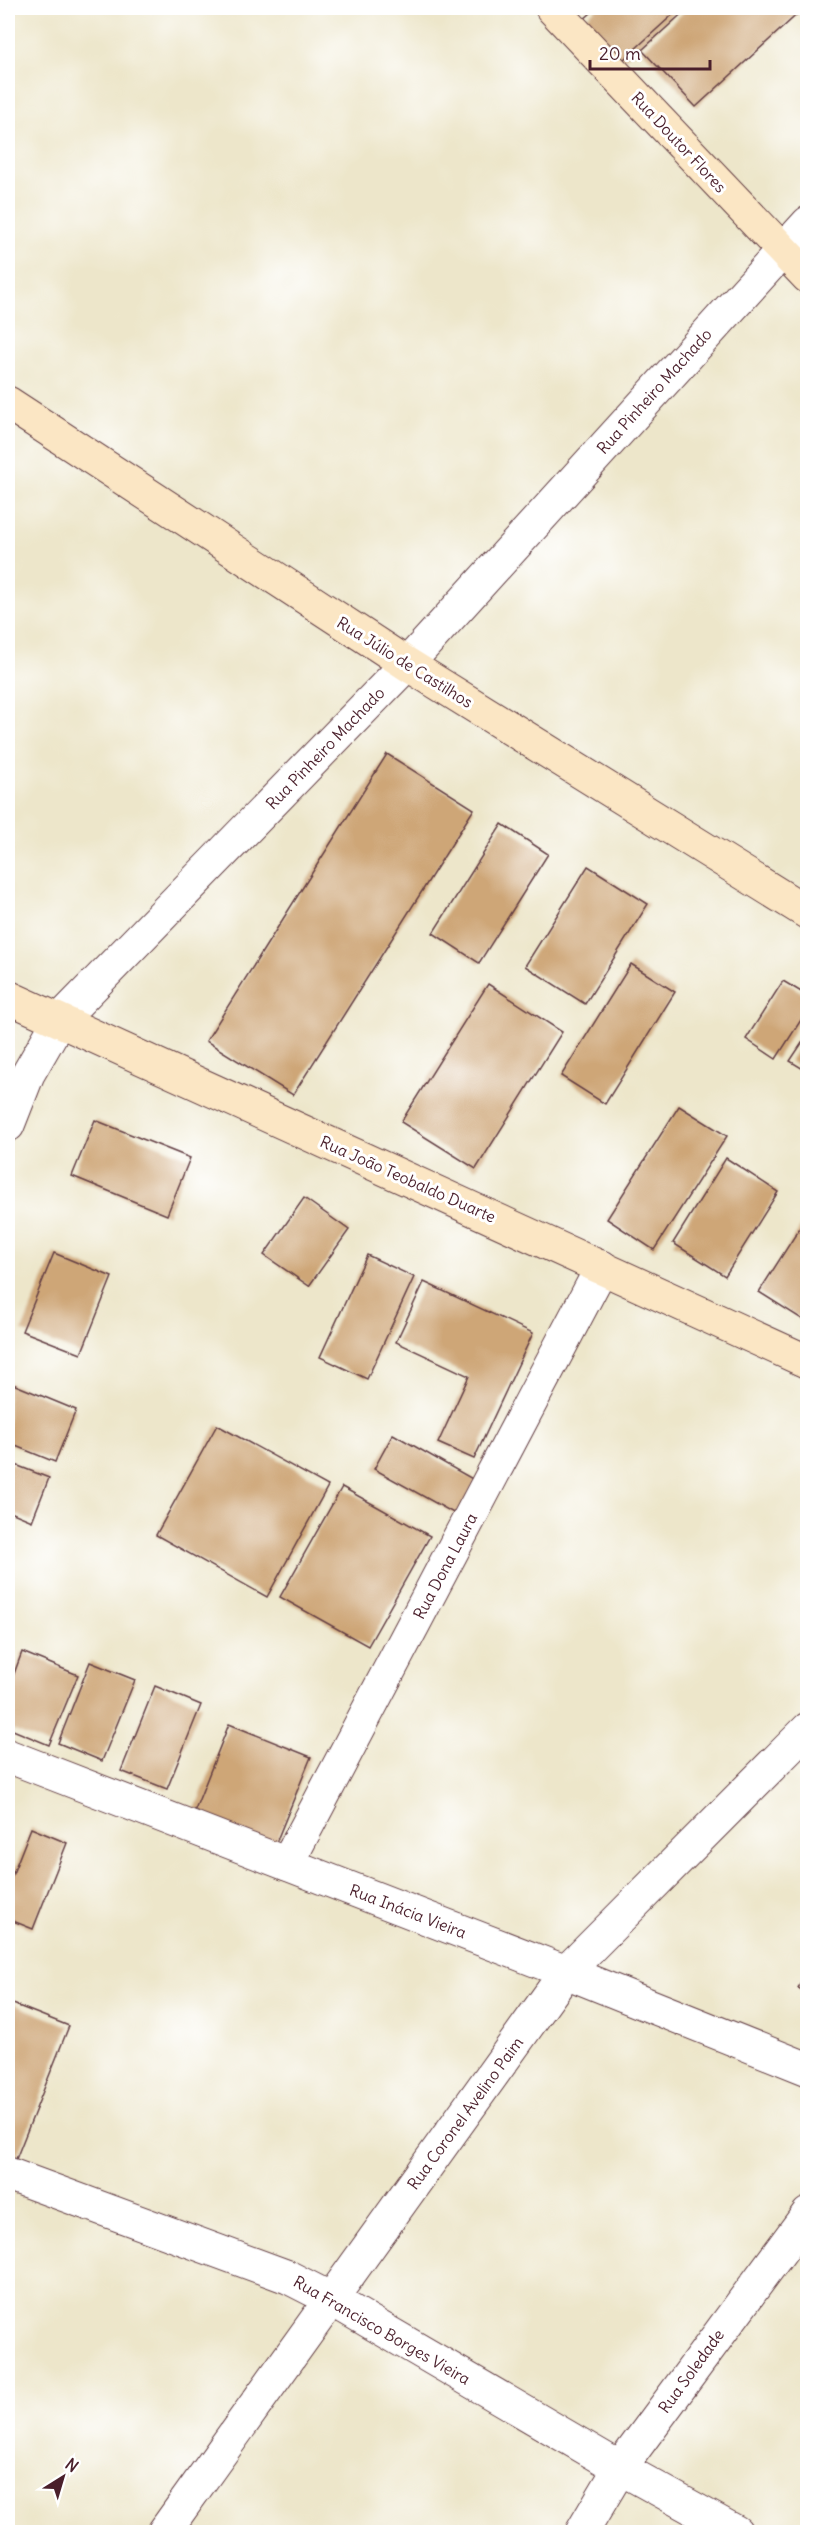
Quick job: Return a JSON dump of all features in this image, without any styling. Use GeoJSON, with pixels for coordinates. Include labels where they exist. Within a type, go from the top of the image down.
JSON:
{"type":"FeatureCollection","features":[{"type":"Feature","properties":{"kind":"main road","name":"Rua Doutor Flores"},"geometry":{"type":"LineString","coordinates":[[552,8],[807,277]]}},
{"type":"Feature","properties":{"kind":"main road","name":"Rua Júlio de Castilhos"},"geometry":{"type":"LineString","coordinates":[[8,403],[407,664],[807,913]]}},
{"type":"Feature","properties":{"kind":"main road","name":"Rua João Teobaldo Duarte"},"geometry":{"type":"LineString","coordinates":[[8,997],[58,1022],[603,1267],[807,1362]]}},
{"type":"Feature","properties":{"kind":"street","name":"Rua Pinheiro Machado"},"geometry":{"type":"LineString","coordinates":[[8,1125],[28,1074],[58,1022],[407,664],[807,223]]}},
{"type":"Feature","properties":{"kind":"street","name":"Rua Dona Laura"},"geometry":{"type":"LineString","coordinates":[[287,1864],[603,1267]]}},
{"type":"Feature","properties":{"kind":"street","name":"Rua Coronel Avelino Paim"},"geometry":{"type":"LineString","coordinates":[[164,2532],[566,1972],[807,1729]]}},
{"type":"Feature","properties":{"kind":"street","name":"Rua Inácia Vieira"},"geometry":{"type":"LineString","coordinates":[[8,1756],[566,1972],[807,2069]]}},
{"type":"Feature","properties":{"kind":"street","name":"Rua Francisco Borges Vieira"},"geometry":{"type":"LineString","coordinates":[[8,2174],[288,2277],[332,2299],[620,2468],[736,2532]]}},
{"type":"Feature","properties":{"kind":"street","name":"Rua Soledade"},"geometry":{"type":"LineString","coordinates":[[582,2532],[620,2468],[807,2214]]}},
{"type":"Feature","properties":{"kind":"building"},"geometry":{"type":"Polygon","coordinates":[[[597,8],[680,8],[623,60],[584,19],[597,8]]]}},
{"type":"Feature","properties":{"kind":"building"},"geometry":{"type":"Polygon","coordinates":[[[688,8],[804,8],[696,107],[642,50],[688,8]]]}},
{"type":"Feature","properties":{"kind":"building"},"geometry":{"type":"Polygon","coordinates":[[[387,754],[474,809],[293,1095],[206,1041],[387,754]]]}},
{"type":"Feature","properties":{"kind":"building"},"geometry":{"type":"Polygon","coordinates":[[[502,824],[548,854],[479,963],[433,933],[502,824]]]}},
{"type":"Feature","properties":{"kind":"building"},"geometry":{"type":"Polygon","coordinates":[[[588,866],[648,904],[585,1004],[525,966],[588,866]]]}},
{"type":"Feature","properties":{"kind":"building"},"geometry":{"type":"Polygon","coordinates":[[[631,964],[675,992],[605,1104],[561,1076],[631,964]]]}},
{"type":"Feature","properties":{"kind":"building"},"geometry":{"type":"Polygon","coordinates":[[[783,981],[808,996],[808,1009],[776,1059],[746,1039],[783,981]]]}},
{"type":"Feature","properties":{"kind":"building"},"geometry":{"type":"Polygon","coordinates":[[[488,984],[562,1032],[476,1169],[401,1122],[488,984]]]}},
{"type":"Feature","properties":{"kind":"building"},"geometry":{"type":"Polygon","coordinates":[[[808,1034],[808,1072],[790,1061],[808,1034]]]}},
{"type":"Feature","properties":{"kind":"building"},"geometry":{"type":"Polygon","coordinates":[[[679,1106],[727,1136],[654,1250],[607,1219],[679,1106]]]}},
{"type":"Feature","properties":{"kind":"building"},"geometry":{"type":"Polygon","coordinates":[[[95,1120],[190,1158],[167,1215],[72,1176],[95,1120]]]}},
{"type":"Feature","properties":{"kind":"building"},"geometry":{"type":"Polygon","coordinates":[[[726,1158],[778,1192],[725,1276],[673,1243],[726,1158]]]}},
{"type":"Feature","properties":{"kind":"building"},"geometry":{"type":"Polygon","coordinates":[[[304,1198],[349,1230],[309,1286],[264,1255],[304,1198]]]}},
{"type":"Feature","properties":{"kind":"building"},"geometry":{"type":"Polygon","coordinates":[[[808,1215],[808,1323],[759,1292],[808,1215]]]}},
{"type":"Feature","properties":{"kind":"building"},"geometry":{"type":"Polygon","coordinates":[[[54,1253],[112,1277],[81,1354],[22,1331],[54,1253]]]}},
{"type":"Feature","properties":{"kind":"building"},"geometry":{"type":"Polygon","coordinates":[[[367,1255],[414,1277],[367,1379],[320,1357],[367,1255]]]}},
{"type":"Feature","properties":{"kind":"building"},"geometry":{"type":"Polygon","coordinates":[[[424,1282],[533,1333],[474,1459],[438,1443],[469,1376],[396,1342],[424,1282]]]}},
{"type":"Feature","properties":{"kind":"building"},"geometry":{"type":"Polygon","coordinates":[[[8,1382],[76,1410],[55,1462],[8,1443],[8,1382]]]}},
{"type":"Feature","properties":{"kind":"building"},"geometry":{"type":"Polygon","coordinates":[[[217,1425],[328,1486],[267,1597],[156,1535],[217,1425]]]}},
{"type":"Feature","properties":{"kind":"building"},"geometry":{"type":"Polygon","coordinates":[[[393,1434],[476,1481],[457,1515],[374,1469],[393,1434]]]}},
{"type":"Feature","properties":{"kind":"building"},"geometry":{"type":"Polygon","coordinates":[[[8,1462],[49,1478],[32,1521],[8,1511],[8,1462]]]}},
{"type":"Feature","properties":{"kind":"building"},"geometry":{"type":"Polygon","coordinates":[[[342,1487],[430,1536],[368,1646],[280,1597],[342,1487]]]}},
{"type":"Feature","properties":{"kind":"building"},"geometry":{"type":"Polygon","coordinates":[[[22,1652],[78,1675],[49,1745],[8,1728],[8,1690],[22,1652]]]}},
{"type":"Feature","properties":{"kind":"building"},"geometry":{"type":"Polygon","coordinates":[[[90,1662],[135,1680],[102,1761],[58,1743],[90,1662]]]}},
{"type":"Feature","properties":{"kind":"building"},"geometry":{"type":"Polygon","coordinates":[[[155,1686],[201,1705],[167,1789],[121,1771],[155,1686]]]}},
{"type":"Feature","properties":{"kind":"building"},"geometry":{"type":"Polygon","coordinates":[[[229,1724],[311,1757],[273,1850],[192,1817],[229,1724]]]}},
{"type":"Feature","properties":{"kind":"building"},"geometry":{"type":"Polygon","coordinates":[[[31,1828],[67,1843],[33,1929],[8,1919],[8,1886],[31,1828]]]}},
{"type":"Feature","properties":{"kind":"building"},"geometry":{"type":"Polygon","coordinates":[[[808,1971],[808,1993],[798,1988],[808,1971]]]}},
{"type":"Feature","properties":{"kind":"building"},"geometry":{"type":"Polygon","coordinates":[[[8,2002],[69,2026],[14,2164],[8,2161],[8,2002]]]}}]}
